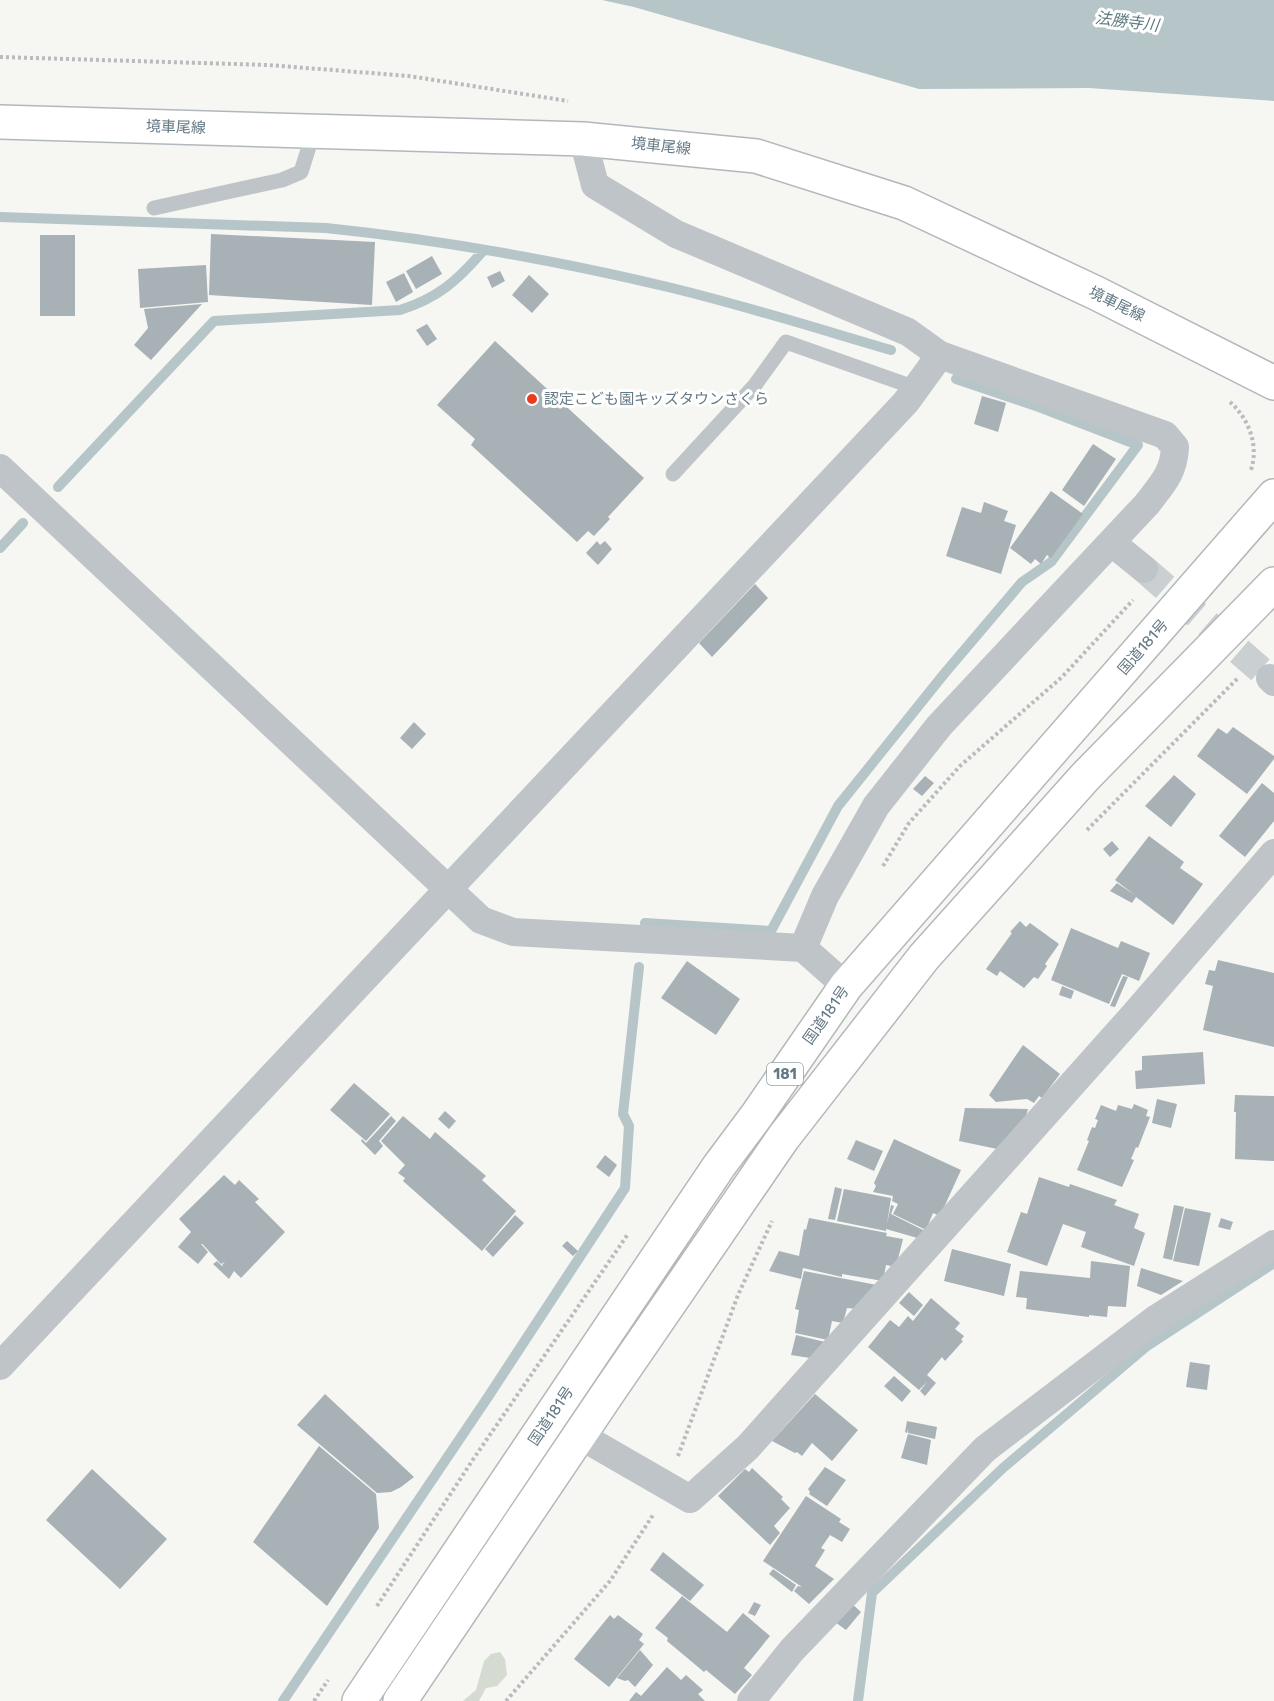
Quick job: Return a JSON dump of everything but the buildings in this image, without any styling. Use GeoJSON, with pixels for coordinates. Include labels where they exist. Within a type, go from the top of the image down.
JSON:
{"type":"FeatureCollection","features":[{"type":"Feature","properties":{"kind":"main road","name":"境車尾線"},"geometry":{"type":"LineString","coordinates":[[0,122],[584,139],[756,156],[904,203],[1096,293],[1274,383]]}},
{"type":"Feature","properties":{"kind":"main road","name":"国道181号"},"geometry":{"type":"LineString","coordinates":[[359,1701],[719,1166],[846,986],[1274,496]]}},
{"type":"Feature","properties":{"kind":"main road","name":"181"},"geometry":{"type":"LineString","coordinates":[[400,1701],[783,1138],[924,957],[1085,777],[1274,584]]}},
{"type":"Feature","properties":{"kind":"street"},"geometry":{"type":"LineString","coordinates":[[584,139],[595,185],[676,234],[908,332],[940,355],[1165,435],[1175,447],[1170,473],[1147,504],[939,726],[876,806],[825,896],[803,948]]}},
{"type":"Feature","properties":{"kind":"street"},"geometry":{"type":"LineString","coordinates":[[0,1366],[906,402],[940,355]]}},
{"type":"Feature","properties":{"kind":"street"},"geometry":{"type":"LineString","coordinates":[[0,468],[481,920],[513,932],[803,948],[846,986]]}},
{"type":"Feature","properties":{"kind":"street"},"geometry":{"type":"LineString","coordinates":[[1112,543],[1141,581]]}},
{"type":"Feature","properties":{"kind":"street"},"geometry":{"type":"LineString","coordinates":[[579,1435],[690,1499],[748,1447],[1124,1026],[1274,853]]}},
{"type":"Feature","properties":{"kind":"street"},"geometry":{"type":"LineString","coordinates":[[751,1701],[792,1650],[985,1449],[1157,1318],[1274,1244]]}},
{"type":"Feature","properties":{"kind":"lane"},"geometry":{"type":"LineString","coordinates":[[154,208],[282,180],[301,172],[314,131]]}},
{"type":"Feature","properties":{"kind":"lane"},"geometry":{"type":"LineString","coordinates":[[673,474],[755,385],[786,342],[916,388]]}},
{"type":"Feature","properties":{"kind":"path"},"geometry":{"type":"LineString","coordinates":[[0,57],[268,65],[409,76],[577,103]]}},
{"type":"Feature","properties":{"kind":"path"},"geometry":{"type":"LineString","coordinates":[[1227,400],[1243,413],[1252,435],[1254,459],[1249,475]]}},
{"type":"Feature","properties":{"kind":"path"},"geometry":{"type":"LineString","coordinates":[[879,873],[909,823],[960,766],[1062,677],[1141,581]]}},
{"type":"Feature","properties":{"kind":"path"},"geometry":{"type":"LineString","coordinates":[[1083,834],[1099,821],[1242,674]]}},
{"type":"Feature","properties":{"kind":"path"},"geometry":{"type":"LineString","coordinates":[[506,1701],[610,1581],[651,1520],[686,1438],[738,1295],[776,1210]]}},
{"type":"Feature","properties":{"kind":"shaded area"},"geometry":{"type":"Polygon","coordinates":[[[500,1652],[505,1659],[507,1675],[497,1686],[486,1688],[479,1701],[463,1701],[476,1690],[484,1661],[491,1654],[500,1652]]]}},
{"type":"Feature","properties":{"kind":"water","name":"法勝寺川"},"geometry":{"type":"Polygon","coordinates":[[[602,0],[1274,0],[1274,101],[1089,88],[919,89],[634,7],[602,0]]]}},
{"type":"Feature","properties":{"kind":"waterway"},"geometry":{"type":"LineString","coordinates":[[0,217],[326,228],[457,245],[543,260],[672,288],[891,350]]}},
{"type":"Feature","properties":{"kind":"waterway"},"geometry":{"type":"LineString","coordinates":[[58,487],[214,321],[400,310],[425,300],[446,287],[483,251]]}},
{"type":"Feature","properties":{"kind":"waterway"},"geometry":{"type":"LineString","coordinates":[[645,923],[771,931],[838,806],[944,674],[1022,582],[1051,562],[1138,445],[1039,407],[956,379]]}},
{"type":"Feature","properties":{"kind":"waterway"},"geometry":{"type":"LineString","coordinates":[[0,548],[23,523]]}},
{"type":"Feature","properties":{"kind":"waterway"},"geometry":{"type":"LineString","coordinates":[[283,1701],[488,1397],[625,1188],[629,1126],[623,1114],[639,967]]}},
{"type":"Feature","properties":{"kind":"waterway"},"geometry":{"type":"LineString","coordinates":[[858,1701],[872,1593],[1003,1468],[1147,1346],[1274,1263]]}},
{"type":"Feature","properties":{"kind":"tunnel"},"geometry":{"type":"LineString","coordinates":[[1144,569],[1270,678]]}},
{"type":"Feature","properties":{"kind":"place","name":"認定こども園キッズタウンさくら"},"geometry":{"type":"Point","coordinates":[532,399]}}]}
